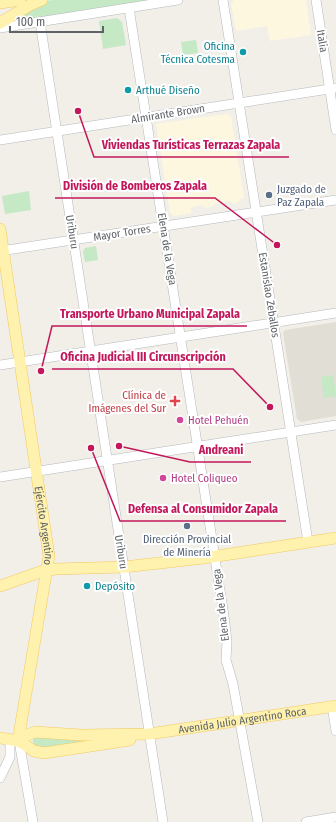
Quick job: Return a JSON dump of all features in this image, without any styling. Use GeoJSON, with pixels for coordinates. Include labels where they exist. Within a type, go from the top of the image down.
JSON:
{"type":"FeatureCollection","features":[{"type":"Feature","properties":{"kind":"main road"},"geometry":{"type":"LineString","coordinates":[[0,3],[20,0]]}},
{"type":"Feature","properties":{"kind":"main road"},"geometry":{"type":"LineString","coordinates":[[0,23],[30,5],[42,0]]}},
{"type":"Feature","properties":{"kind":"main road","name":"Ejército Argentino"},"geometry":{"type":"LineString","coordinates":[[0,229],[2,251],[49,552],[48,570],[20,729],[10,740]]}},
{"type":"Feature","properties":{"kind":"main road"},"geometry":{"type":"LineString","coordinates":[[0,586],[48,570],[63,568],[124,568],[336,538]]}},
{"type":"Feature","properties":{"kind":"main road","name":"Avenida Julio Argentino Roca"},"geometry":{"type":"LineString","coordinates":[[10,740],[34,750],[50,753],[127,740],[149,734],[334,706]]}},
{"type":"Feature","properties":{"kind":"main road","name":"Avenida Julio Argentino Roca"},"geometry":{"type":"LineString","coordinates":[[10,740],[31,733],[40,732],[81,735],[149,734]]}},
{"type":"Feature","properties":{"kind":"street"},"geometry":{"type":"LineString","coordinates":[[0,28],[178,0]]}},
{"type":"Feature","properties":{"kind":"street","name":"Estanislao Zeballos"},"geometry":{"type":"LineString","coordinates":[[223,0],[308,542]]}},
{"type":"Feature","properties":{"kind":"street","name":"Italia"},"geometry":{"type":"LineString","coordinates":[[316,0],[333,88],[336,130]]}},
{"type":"Feature","properties":{"kind":"street","name":"Elena de la Vega"},"geometry":{"type":"LineString","coordinates":[[130,8],[226,626],[226,660],[233,684],[258,822]]}},
{"type":"Feature","properties":{"kind":"street","name":"Uriburu"},"geometry":{"type":"LineString","coordinates":[[40,22],[163,822]]}},
{"type":"Feature","properties":{"kind":"street","name":"Almirante Brown"},"geometry":{"type":"LineString","coordinates":[[0,140],[333,88]]}},
{"type":"Feature","properties":{"kind":"street","name":"Mayor Torres"},"geometry":{"type":"LineString","coordinates":[[2,251],[336,200]]}},
{"type":"Feature","properties":{"kind":"street"},"geometry":{"type":"LineString","coordinates":[[0,365],[336,313]]}},
{"type":"Feature","properties":{"kind":"street"},"geometry":{"type":"LineString","coordinates":[[0,477],[336,425]]}},
{"type":"Feature","properties":{"kind":"street"},"geometry":{"type":"LineString","coordinates":[[334,706],[336,731]]}},
{"type":"Feature","properties":{"kind":"street"},"geometry":{"type":"LineString","coordinates":[[0,778],[2,767],[10,755],[10,740]]}},
{"type":"Feature","properties":{"kind":"street","name":"Ejército Argentino"},"geometry":{"type":"LineString","coordinates":[[10,740],[33,822]]}},
{"type":"Feature","properties":{"kind":"street"},"geometry":{"type":"LineString","coordinates":[[306,822],[336,817]]}},
{"type":"Feature","properties":{"kind":"shaded area"},"geometry":{"type":"Polygon","coordinates":[[[234,0],[306,0],[311,35],[270,41],[267,26],[236,31],[231,4],[234,0]]]}},
{"type":"Feature","properties":{"kind":"shaded area"},"geometry":{"type":"Polygon","coordinates":[[[227,114],[231,116],[244,198],[239,199],[239,202],[232,204],[231,201],[214,204],[214,206],[204,208],[203,205],[191,207],[191,213],[174,216],[170,213],[156,124],[227,114]]]}},
{"type":"Feature","properties":{"kind":"shaded area"},"geometry":{"type":"Polygon","coordinates":[[[336,322],[336,416],[301,422],[297,419],[283,333],[285,330],[336,322]]]}},
{"type":"Feature","properties":{"kind":"green space"},"geometry":{"type":"Polygon","coordinates":[[[156,0],[8,22],[45,1],[156,0]]]}},
{"type":"Feature","properties":{"kind":"green space"},"geometry":{"type":"Polygon","coordinates":[[[117,18],[122,22],[126,45],[103,49],[99,21],[117,18]]]}},
{"type":"Feature","properties":{"kind":"green space"},"geometry":{"type":"Polygon","coordinates":[[[196,40],[198,53],[183,55],[181,42],[196,40]]]}},
{"type":"Feature","properties":{"kind":"green space"},"geometry":{"type":"Polygon","coordinates":[[[29,191],[31,210],[5,214],[2,196],[29,191]]]}},
{"type":"Feature","properties":{"kind":"green space"},"geometry":{"type":"Polygon","coordinates":[[[96,246],[98,260],[85,262],[83,252],[85,248],[96,246]]]}},
{"type":"Feature","properties":{"kind":"green space"},"geometry":{"type":"Polygon","coordinates":[[[333,375],[336,396],[324,398],[321,377],[333,375]]]}},
{"type":"Feature","properties":{"kind":"green space"},"geometry":{"type":"Polygon","coordinates":[[[34,736],[120,736],[41,750],[33,742],[34,736]]]}},
{"type":"Feature","properties":{"kind":"place","name":"Oficina Técnica Cotesma"},"geometry":{"type":"Point","coordinates":[243,52]}},
{"type":"Feature","properties":{"kind":"place","name":"Arthué Diseño"},"geometry":{"type":"Point","coordinates":[128,90]}},
{"type":"Feature","properties":{"kind":"place","name":"Viviendas Turísticas Terrazas Zapala"},"geometry":{"type":"Point","coordinates":[78,111]}},
{"type":"Feature","properties":{"kind":"place","name":"Juzgado de Paz Zapala"},"geometry":{"type":"Point","coordinates":[269,195]}},
{"type":"Feature","properties":{"kind":"place","name":"División de Bomberos Zapala"},"geometry":{"type":"Point","coordinates":[277,245]}},
{"type":"Feature","properties":{"kind":"place","name":"Transporte Urbano Municipal Zapala"},"geometry":{"type":"Point","coordinates":[41,371]}},
{"type":"Feature","properties":{"kind":"place","name":"Clínica de Imágenes del Sur"},"geometry":{"type":"Point","coordinates":[175,401]}},
{"type":"Feature","properties":{"kind":"place","name":"Oficina Judicial III Circunscripción"},"geometry":{"type":"Point","coordinates":[270,407]}},
{"type":"Feature","properties":{"kind":"place","name":"Hotel Pehuén"},"geometry":{"type":"Point","coordinates":[180,420]}},
{"type":"Feature","properties":{"kind":"place","name":"Andreani"},"geometry":{"type":"Point","coordinates":[119,446]}},
{"type":"Feature","properties":{"kind":"place","name":"Defensa al Consumidor Zapala"},"geometry":{"type":"Point","coordinates":[91,448]}},
{"type":"Feature","properties":{"kind":"place","name":"Hotel Coliqueo"},"geometry":{"type":"Point","coordinates":[163,478]}},
{"type":"Feature","properties":{"kind":"place","name":"Dirección Provincial de Minería"},"geometry":{"type":"Point","coordinates":[187,526]}},
{"type":"Feature","properties":{"kind":"place","name":"Depósito"},"geometry":{"type":"Point","coordinates":[87,586]}}]}
